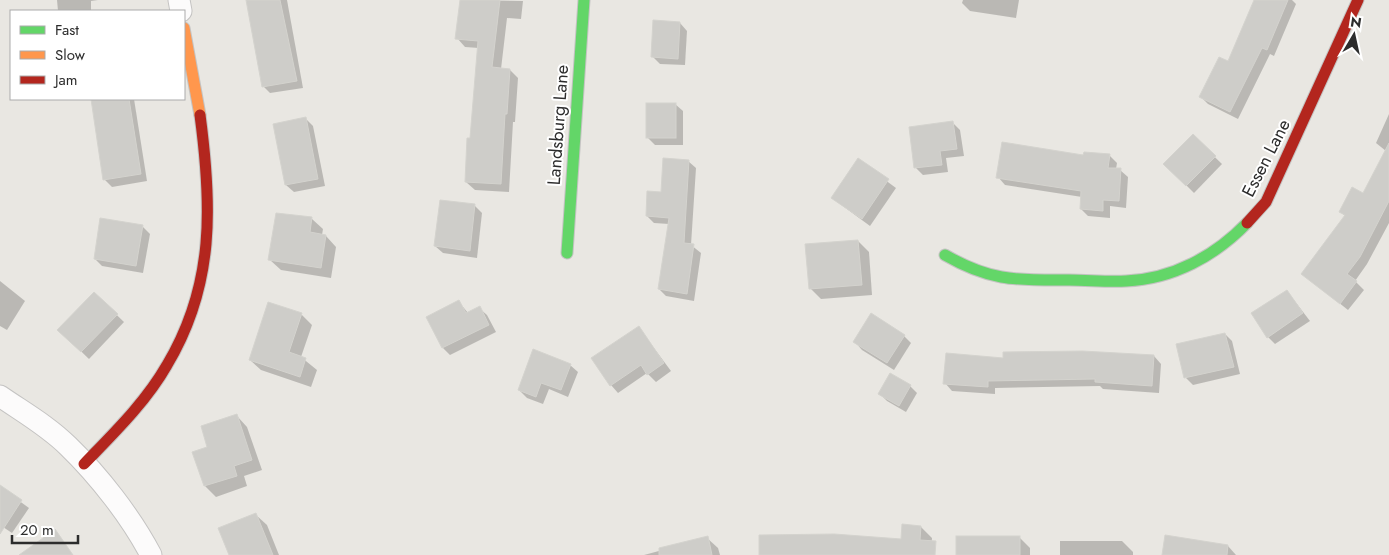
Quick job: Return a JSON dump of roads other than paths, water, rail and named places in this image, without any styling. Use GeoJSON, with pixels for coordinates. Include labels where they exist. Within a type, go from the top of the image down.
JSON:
{"type":"FeatureCollection","features":[{"type":"Feature","properties":{"kind":"street","name":"Landsburg Lane"},"geometry":{"type":"LineString","coordinates":[[567,253],[584,0]]}},
{"type":"Feature","properties":{"kind":"street","name":"Essen Lane"},"geometry":{"type":"LineString","coordinates":[[944,255],[973,271],[999,278],[1133,281],[1166,275],[1196,263],[1223,247],[1247,226],[1266,202],[1358,0]]}},
{"type":"Feature","properties":{"kind":"street"},"geometry":{"type":"LineString","coordinates":[[84,464],[141,402],[167,365],[195,304],[204,271],[210,227],[210,182],[185,33]]}},
{"type":"Feature","properties":{"kind":"street"},"geometry":{"type":"LineString","coordinates":[[0,396],[68,446],[140,534],[151,555]]}}]}
